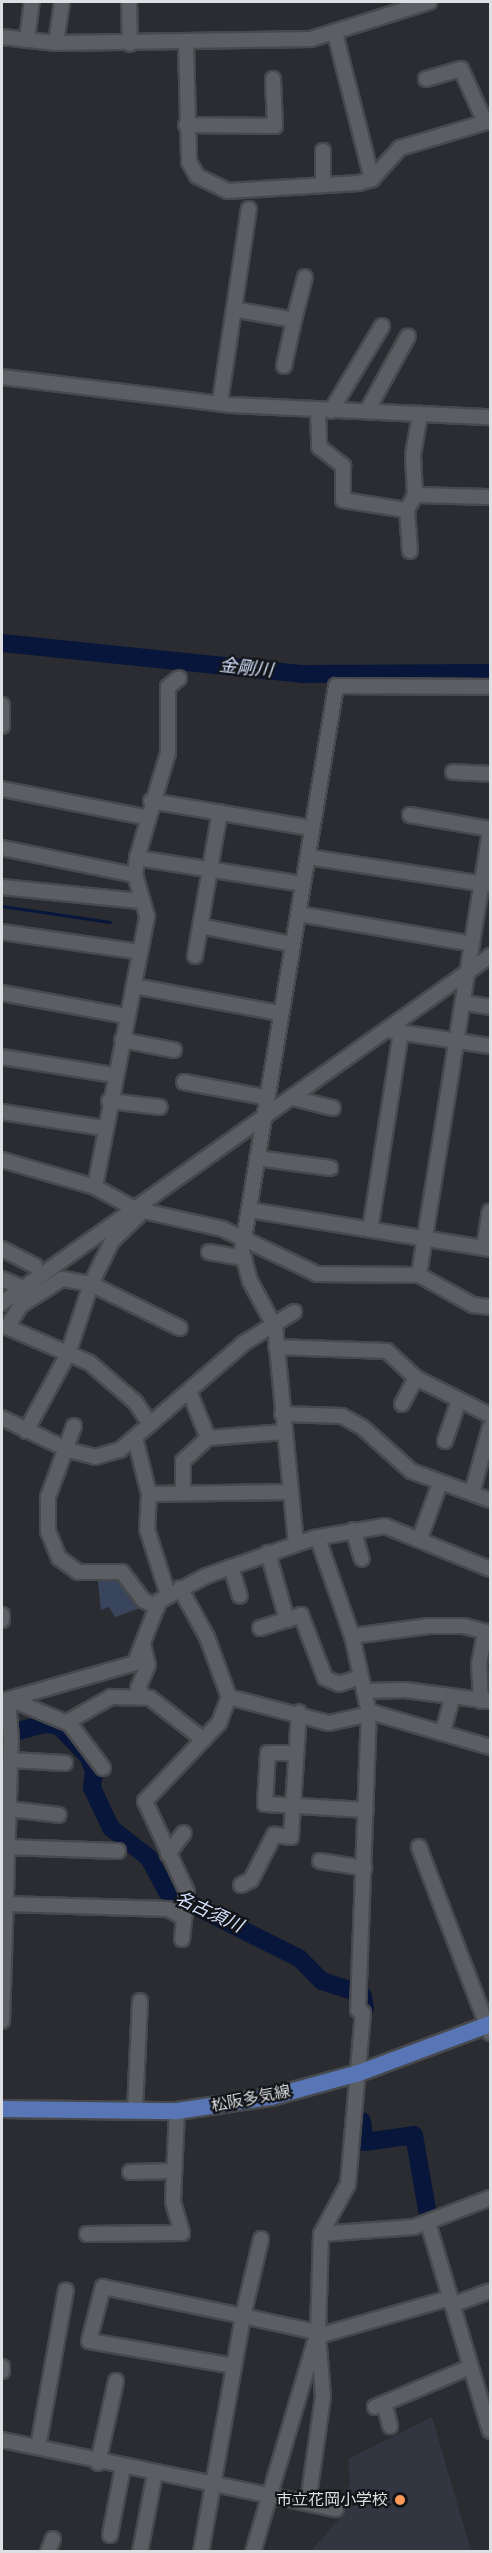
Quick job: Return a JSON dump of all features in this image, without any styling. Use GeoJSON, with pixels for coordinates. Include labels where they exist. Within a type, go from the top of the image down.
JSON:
{"type":"FeatureCollection","features":[{"type":"Feature","properties":{"kind":"main road","name":"松阪多気線"},"geometry":{"type":"LineString","coordinates":[[2,2109],[177,2111],[271,2097],[358,2073],[489,2028]]}},
{"type":"Feature","properties":{"kind":"street"},"geometry":{"type":"LineString","coordinates":[[27,40],[32,2]]}},
{"type":"Feature","properties":{"kind":"street"},"geometry":{"type":"LineString","coordinates":[[56,43],[62,2]]}},
{"type":"Feature","properties":{"kind":"street"},"geometry":{"type":"LineString","coordinates":[[129,2],[130,44]]}},
{"type":"Feature","properties":{"kind":"street"},"geometry":{"type":"LineString","coordinates":[[2,37],[56,43],[130,44],[311,39],[429,2]]}},
{"type":"Feature","properties":{"kind":"street"},"geometry":{"type":"LineString","coordinates":[[334,33],[372,179]]}},
{"type":"Feature","properties":{"kind":"street"},"geometry":{"type":"LineString","coordinates":[[186,44],[186,124],[189,162],[197,176],[214,185],[246,193],[372,179],[400,148],[488,121],[461,69],[426,79]]}},
{"type":"Feature","properties":{"kind":"street"},"geometry":{"type":"LineString","coordinates":[[186,124],[275,126],[273,79]]}},
{"type":"Feature","properties":{"kind":"street"},"geometry":{"type":"LineString","coordinates":[[323,151],[323,184]]}},
{"type":"Feature","properties":{"kind":"street"},"geometry":{"type":"LineString","coordinates":[[220,402],[238,310],[249,209]]}},
{"type":"Feature","properties":{"kind":"street"},"geometry":{"type":"LineString","coordinates":[[284,366],[305,277]]}},
{"type":"Feature","properties":{"kind":"street"},"geometry":{"type":"LineString","coordinates":[[238,310],[294,320]]}},
{"type":"Feature","properties":{"kind":"street"},"geometry":{"type":"LineString","coordinates":[[382,327],[325,410],[319,447],[343,466],[343,500],[407,510]]}},
{"type":"Feature","properties":{"kind":"street"},"geometry":{"type":"LineString","coordinates":[[367,411],[408,336]]}},
{"type":"Feature","properties":{"kind":"street"},"geometry":{"type":"LineString","coordinates":[[2,377],[220,402],[325,410],[490,417]]}},
{"type":"Feature","properties":{"kind":"street"},"geometry":{"type":"LineString","coordinates":[[410,551],[407,510],[415,495],[413,454],[420,414]]}},
{"type":"Feature","properties":{"kind":"street"},"geometry":{"type":"LineString","coordinates":[[415,495],[490,497]]}},
{"type":"Feature","properties":{"kind":"street"},"geometry":{"type":"LineString","coordinates":[[95,1187],[113,1075],[134,986],[147,916],[140,901],[135,875],[137,858],[145,817],[168,753],[168,687],[179,678]]}},
{"type":"Feature","properties":{"kind":"street"},"geometry":{"type":"LineString","coordinates":[[296,1544],[274,1327],[244,1258],[242,1237],[249,1210],[263,1119],[264,1097],[299,914],[311,828],[336,686],[490,687]]}},
{"type":"Feature","properties":{"kind":"street"},"geometry":{"type":"LineString","coordinates":[[2,705],[2,726]]}},
{"type":"Feature","properties":{"kind":"street"},"geometry":{"type":"LineString","coordinates":[[453,772],[490,774]]}},
{"type":"Feature","properties":{"kind":"street"},"geometry":{"type":"LineString","coordinates":[[2,789],[145,817]]}},
{"type":"Feature","properties":{"kind":"street"},"geometry":{"type":"LineString","coordinates":[[151,801],[311,828]]}},
{"type":"Feature","properties":{"kind":"street"},"geometry":{"type":"LineString","coordinates":[[195,956],[220,812]]}},
{"type":"Feature","properties":{"kind":"street"},"geometry":{"type":"LineString","coordinates":[[410,815],[490,830],[486,885],[467,973],[465,1004],[419,1275]]}},
{"type":"Feature","properties":{"kind":"street"},"geometry":{"type":"LineString","coordinates":[[2,848],[135,875]]}},
{"type":"Feature","properties":{"kind":"street"},"geometry":{"type":"LineString","coordinates":[[308,857],[486,885]]}},
{"type":"Feature","properties":{"kind":"street"},"geometry":{"type":"LineString","coordinates":[[137,858],[209,872],[303,884]]}},
{"type":"Feature","properties":{"kind":"street"},"geometry":{"type":"LineString","coordinates":[[2,887],[140,901]]}},
{"type":"Feature","properties":{"kind":"street"},"geometry":{"type":"LineString","coordinates":[[299,914],[472,944]]}},
{"type":"Feature","properties":{"kind":"street"},"geometry":{"type":"LineString","coordinates":[[200,926],[292,944]]}},
{"type":"Feature","properties":{"kind":"street"},"geometry":{"type":"LineString","coordinates":[[2,932],[140,952]]}},
{"type":"Feature","properties":{"kind":"street"},"geometry":{"type":"LineString","coordinates":[[2,1304],[490,956]]}},
{"type":"Feature","properties":{"kind":"street"},"geometry":{"type":"LineString","coordinates":[[134,986],[279,1013]]}},
{"type":"Feature","properties":{"kind":"street"},"geometry":{"type":"LineString","coordinates":[[2,993],[126,1016]]}},
{"type":"Feature","properties":{"kind":"street"},"geometry":{"type":"LineString","coordinates":[[465,1004],[490,1007]]}},
{"type":"Feature","properties":{"kind":"street"},"geometry":{"type":"LineString","coordinates":[[387,1030],[490,1046]]}},
{"type":"Feature","properties":{"kind":"street"},"geometry":{"type":"LineString","coordinates":[[370,1230],[401,1032]]}},
{"type":"Feature","properties":{"kind":"street"},"geometry":{"type":"LineString","coordinates":[[122,1040],[174,1050]]}},
{"type":"Feature","properties":{"kind":"street"},"geometry":{"type":"LineString","coordinates":[[2,1057],[113,1075]]}},
{"type":"Feature","properties":{"kind":"street"},"geometry":{"type":"LineString","coordinates":[[184,1082],[264,1097]]}},
{"type":"Feature","properties":{"kind":"street"},"geometry":{"type":"LineString","coordinates":[[293,1098],[333,1108]]}},
{"type":"Feature","properties":{"kind":"street"},"geometry":{"type":"LineString","coordinates":[[109,1101],[160,1107]]}},
{"type":"Feature","properties":{"kind":"street"},"geometry":{"type":"LineString","coordinates":[[2,1112],[103,1128]]}},
{"type":"Feature","properties":{"kind":"street"},"geometry":{"type":"LineString","coordinates":[[257,1158],[330,1168]]}},
{"type":"Feature","properties":{"kind":"street"},"geometry":{"type":"LineString","coordinates":[[2,1160],[95,1187],[135,1209],[242,1237],[317,1274],[419,1275],[473,1305],[490,1308]]}},
{"type":"Feature","properties":{"kind":"street"},"geometry":{"type":"LineString","coordinates":[[26,1431],[68,1354],[91,1284],[112,1241],[138,1216],[135,1209]]}},
{"type":"Feature","properties":{"kind":"street"},"geometry":{"type":"LineString","coordinates":[[249,1210],[487,1248],[490,1210]]}},
{"type":"Feature","properties":{"kind":"street"},"geometry":{"type":"LineString","coordinates":[[2,1249],[35,1266]]}},
{"type":"Feature","properties":{"kind":"street"},"geometry":{"type":"LineString","coordinates":[[209,1252],[244,1258]]}},
{"type":"Feature","properties":{"kind":"street"},"geometry":{"type":"LineString","coordinates":[[2,1279],[23,1288]]}},
{"type":"Feature","properties":{"kind":"street"},"geometry":{"type":"LineString","coordinates":[[149,1422],[135,1402],[90,1363],[4,1332],[21,1305],[62,1279],[91,1284],[180,1328]]}},
{"type":"Feature","properties":{"kind":"street"},"geometry":{"type":"LineString","coordinates":[[2,1418],[64,1448],[107,1456],[135,1438],[149,1422],[244,1343],[274,1327],[294,1312]]}},
{"type":"Feature","properties":{"kind":"street"},"geometry":{"type":"LineString","coordinates":[[276,1347],[387,1351],[416,1378],[458,1403],[490,1415]]}},
{"type":"Feature","properties":{"kind":"street"},"geometry":{"type":"LineString","coordinates":[[402,1404],[416,1378]]}},
{"type":"Feature","properties":{"kind":"street"},"geometry":{"type":"LineString","coordinates":[[189,1391],[208,1438]]}},
{"type":"Feature","properties":{"kind":"street"},"geometry":{"type":"LineString","coordinates":[[445,1442],[458,1403]]}},
{"type":"Feature","properties":{"kind":"street"},"geometry":{"type":"LineString","coordinates":[[282,1414],[342,1416],[362,1426],[411,1471],[490,1500]]}},
{"type":"Feature","properties":{"kind":"street"},"geometry":{"type":"LineString","coordinates":[[74,1426],[64,1448],[48,1506],[48,1531],[59,1558],[78,1572],[122,1572],[143,1600],[157,1607]]}},
{"type":"Feature","properties":{"kind":"street"},"geometry":{"type":"LineString","coordinates":[[472,1493],[490,1427]]}},
{"type":"Feature","properties":{"kind":"street"},"geometry":{"type":"LineString","coordinates":[[183,1493],[183,1461],[208,1438],[284,1432]]}},
{"type":"Feature","properties":{"kind":"street"},"geometry":{"type":"LineString","coordinates":[[135,1438],[149,1494],[147,1529],[174,1591],[207,1637],[229,1697],[224,1717],[145,1801],[187,1893],[182,1939]]}},
{"type":"Feature","properties":{"kind":"street"},"geometry":{"type":"LineString","coordinates":[[420,1538],[440,1483]]}},
{"type":"Feature","properties":{"kind":"street"},"geometry":{"type":"LineString","coordinates":[[149,1494],[289,1492]]}},
{"type":"Feature","properties":{"kind":"street"},"geometry":{"type":"LineString","coordinates":[[7,1700],[115,1672],[135,1663],[144,1648],[157,1607],[174,1591],[231,1567],[296,1544],[353,1530],[385,1526],[420,1538],[490,1569]]}},
{"type":"Feature","properties":{"kind":"street"},"geometry":{"type":"LineString","coordinates":[[353,1530],[362,1559]]}},
{"type":"Feature","properties":{"kind":"street"},"geometry":{"type":"LineString","coordinates":[[308,2502],[323,2397],[318,2331],[321,2234],[348,2184],[358,2073],[369,1713],[352,1636],[318,1539]]}},
{"type":"Feature","properties":{"kind":"street"},"geometry":{"type":"LineString","coordinates":[[268,1553],[287,1620]]}},
{"type":"Feature","properties":{"kind":"street"},"geometry":{"type":"LineString","coordinates":[[231,1567],[240,1596]]}},
{"type":"Feature","properties":{"kind":"street"},"geometry":{"type":"LineString","coordinates":[[2,1615],[2,1620]]}},
{"type":"Feature","properties":{"kind":"street"},"geometry":{"type":"LineString","coordinates":[[260,1628],[301,1615],[325,1678],[339,1684],[363,1684],[486,1701],[479,1664],[488,1633],[429,1626],[352,1636]]}},
{"type":"Feature","properties":{"kind":"street"},"geometry":{"type":"LineString","coordinates":[[144,1648],[148,1665],[138,1688],[145,1698],[204,1740]]}},
{"type":"Feature","properties":{"kind":"street"},"geometry":{"type":"LineString","coordinates":[[67,1722],[111,1697],[145,1698]]}},
{"type":"Feature","properties":{"kind":"street"},"geometry":{"type":"LineString","coordinates":[[229,1697],[268,1710],[299,1712],[329,1723],[369,1713],[490,1747]]}},
{"type":"Feature","properties":{"kind":"street"},"geometry":{"type":"LineString","coordinates":[[444,1728],[452,1698]]}},
{"type":"Feature","properties":{"kind":"street"},"geometry":{"type":"LineString","coordinates":[[2,2021],[11,1760],[11,1722],[7,1700]]}},
{"type":"Feature","properties":{"kind":"street"},"geometry":{"type":"LineString","coordinates":[[7,1700],[67,1722],[103,1768]]}},
{"type":"Feature","properties":{"kind":"street"},"geometry":{"type":"LineString","coordinates":[[241,1886],[251,1880],[274,1835],[291,1837],[299,1712]]}},
{"type":"Feature","properties":{"kind":"street"},"geometry":{"type":"LineString","coordinates":[[296,1753],[268,1753],[265,1803],[366,1810]]}},
{"type":"Feature","properties":{"kind":"street"},"geometry":{"type":"LineString","coordinates":[[11,1760],[65,1762]]}},
{"type":"Feature","properties":{"kind":"street"},"geometry":{"type":"LineString","coordinates":[[9,1809],[59,1815]]}},
{"type":"Feature","properties":{"kind":"street"},"geometry":{"type":"LineString","coordinates":[[168,1854],[184,1833]]}},
{"type":"Feature","properties":{"kind":"street"},"geometry":{"type":"LineString","coordinates":[[8,1847],[118,1851]]}},
{"type":"Feature","properties":{"kind":"street"},"geometry":{"type":"LineString","coordinates":[[419,1847],[489,2028]]}},
{"type":"Feature","properties":{"kind":"street"},"geometry":{"type":"LineString","coordinates":[[320,1861],[364,1868]]}},
{"type":"Feature","properties":{"kind":"street"},"geometry":{"type":"LineString","coordinates":[[6,1904],[168,1909],[185,1915]]}},
{"type":"Feature","properties":{"kind":"street"},"geometry":{"type":"LineString","coordinates":[[135,2111],[140,2001]]}},
{"type":"Feature","properties":{"kind":"street"},"geometry":{"type":"LineString","coordinates":[[87,2234],[182,2233],[173,2201],[177,2111]]}},
{"type":"Feature","properties":{"kind":"street"},"geometry":{"type":"LineString","coordinates":[[130,2172],[174,2171]]}},
{"type":"Feature","properties":{"kind":"street"},"geometry":{"type":"LineString","coordinates":[[321,2234],[428,2223],[490,2198]]}},
{"type":"Feature","properties":{"kind":"street"},"geometry":{"type":"LineString","coordinates":[[428,2223],[490,2431]]}},
{"type":"Feature","properties":{"kind":"street"},"geometry":{"type":"LineString","coordinates":[[201,2552],[215,2484],[243,2316],[261,2239]]}},
{"type":"Feature","properties":{"kind":"street"},"geometry":{"type":"LineString","coordinates":[[234,2366],[89,2341],[103,2287],[318,2331],[451,2302],[490,2291]]}},
{"type":"Feature","properties":{"kind":"street"},"geometry":{"type":"LineString","coordinates":[[38,2448],[66,2290]]}},
{"type":"Feature","properties":{"kind":"street"},"geometry":{"type":"LineString","coordinates":[[253,2552],[318,2331]]}},
{"type":"Feature","properties":{"kind":"street"},"geometry":{"type":"LineString","coordinates":[[390,2426],[379,2405],[470,2367]]}},
{"type":"Feature","properties":{"kind":"street"},"geometry":{"type":"LineString","coordinates":[[98,2463],[116,2381]]}},
{"type":"Feature","properties":{"kind":"street"},"geometry":{"type":"LineString","coordinates":[[2,2440],[98,2463],[336,2509]]}},
{"type":"Feature","properties":{"kind":"street"},"geometry":{"type":"LineString","coordinates":[[110,2535],[123,2467]]}},
{"type":"Feature","properties":{"kind":"street"},"geometry":{"type":"LineString","coordinates":[[140,2552],[156,2473]]}},
{"type":"Feature","properties":{"kind":"shaded area"},"geometry":{"type":"Polygon","coordinates":[[[97,1574],[120,1577],[146,1606],[115,1617],[109,1607],[101,1610],[97,1574]]]}},
{"type":"Feature","properties":{"kind":"shaded area","name":"市立花岡小学校"},"geometry":{"type":"Polygon","coordinates":[[[432,2417],[471,2551],[310,2552],[340,2518],[350,2482],[348,2459],[432,2417]]]}},
{"type":"Feature","properties":{"kind":"waterway","name":"金剛川"},"geometry":{"type":"LineString","coordinates":[[2,643],[303,674],[490,673]]}},
{"type":"Feature","properties":{"kind":"waterway"},"geometry":{"type":"LineString","coordinates":[[2,906],[110,922]]}},
{"type":"Feature","properties":{"kind":"waterway","name":"名古須川"},"geometry":{"type":"LineString","coordinates":[[2,1735],[45,1724],[59,1726],[88,1756],[94,1771],[92,1788],[111,1828],[149,1858],[167,1892],[299,1958],[322,1981],[355,1992]]}},
{"type":"Feature","properties":{"kind":"waterway","name":"名古須川"},"geometry":{"type":"LineString","coordinates":[[363,1996],[365,2008]]}},
{"type":"Feature","properties":{"kind":"waterway","name":"名古須川"},"geometry":{"type":"LineString","coordinates":[[362,2121],[365,2142],[414,2135],[428,2215]]}},
{"type":"Feature","properties":{"kind":"place","name":"市立花岡小学校"},"geometry":{"type":"Point","coordinates":[400,2500]}}]}
